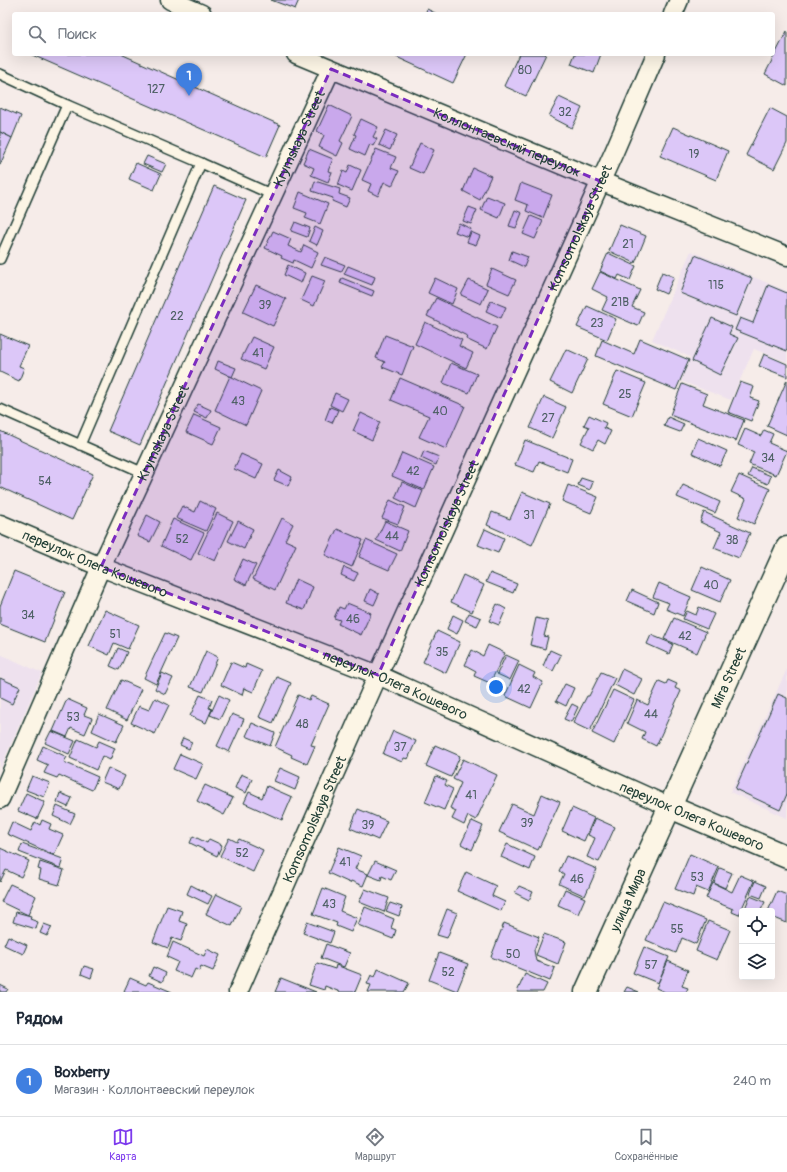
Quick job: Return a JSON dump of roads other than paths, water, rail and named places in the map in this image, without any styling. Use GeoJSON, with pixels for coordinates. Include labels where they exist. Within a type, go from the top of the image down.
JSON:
{"type":"FeatureCollection","features":[{"type":"Feature","properties":{"kind":"street"},"geometry":{"type":"LineString","coordinates":[[170,0],[197,12]]}},
{"type":"Feature","properties":{"kind":"street"},"geometry":{"type":"LineString","coordinates":[[674,12],[679,0]]}},
{"type":"Feature","properties":{"kind":"street","name":"Коллонтаевский переулок"},"geometry":{"type":"LineString","coordinates":[[301,56],[787,256]]}},
{"type":"Feature","properties":{"kind":"street","name":"Komsomolskaya Street"},"geometry":{"type":"LineString","coordinates":[[238,992],[378,675],[600,180],[614,152],[655,56]]}},
{"type":"Feature","properties":{"kind":"street","name":"Krymskaya Street"},"geometry":{"type":"LineString","coordinates":[[0,799],[144,473],[331,69]]}},
{"type":"Feature","properties":{"kind":"street","name":"переулок Олега Кошевого"},"geometry":{"type":"LineString","coordinates":[[0,524],[102,567],[378,675],[670,807],[787,857]]}},
{"type":"Feature","properties":{"kind":"street","name":"Mira Street"},"geometry":{"type":"LineString","coordinates":[[670,807],[787,548]]}},
{"type":"Feature","properties":{"kind":"street","name":"улица Мира"},"geometry":{"type":"LineString","coordinates":[[586,992],[670,807]]}},
{"type":"Feature","properties":{"kind":"lane"},"geometry":{"type":"LineString","coordinates":[[0,74],[273,195]]}},
{"type":"Feature","properties":{"kind":"lane"},"geometry":{"type":"LineString","coordinates":[[0,259],[67,105]]}},
{"type":"Feature","properties":{"kind":"lane"},"geometry":{"type":"LineString","coordinates":[[80,445],[201,163]]}},
{"type":"Feature","properties":{"kind":"lane"},"geometry":{"type":"LineString","coordinates":[[0,409],[144,473]]}},
{"type":"Feature","properties":{"kind":"place","name":"Boxberry"},"geometry":{"type":"Point","coordinates":[189,96]}}]}
